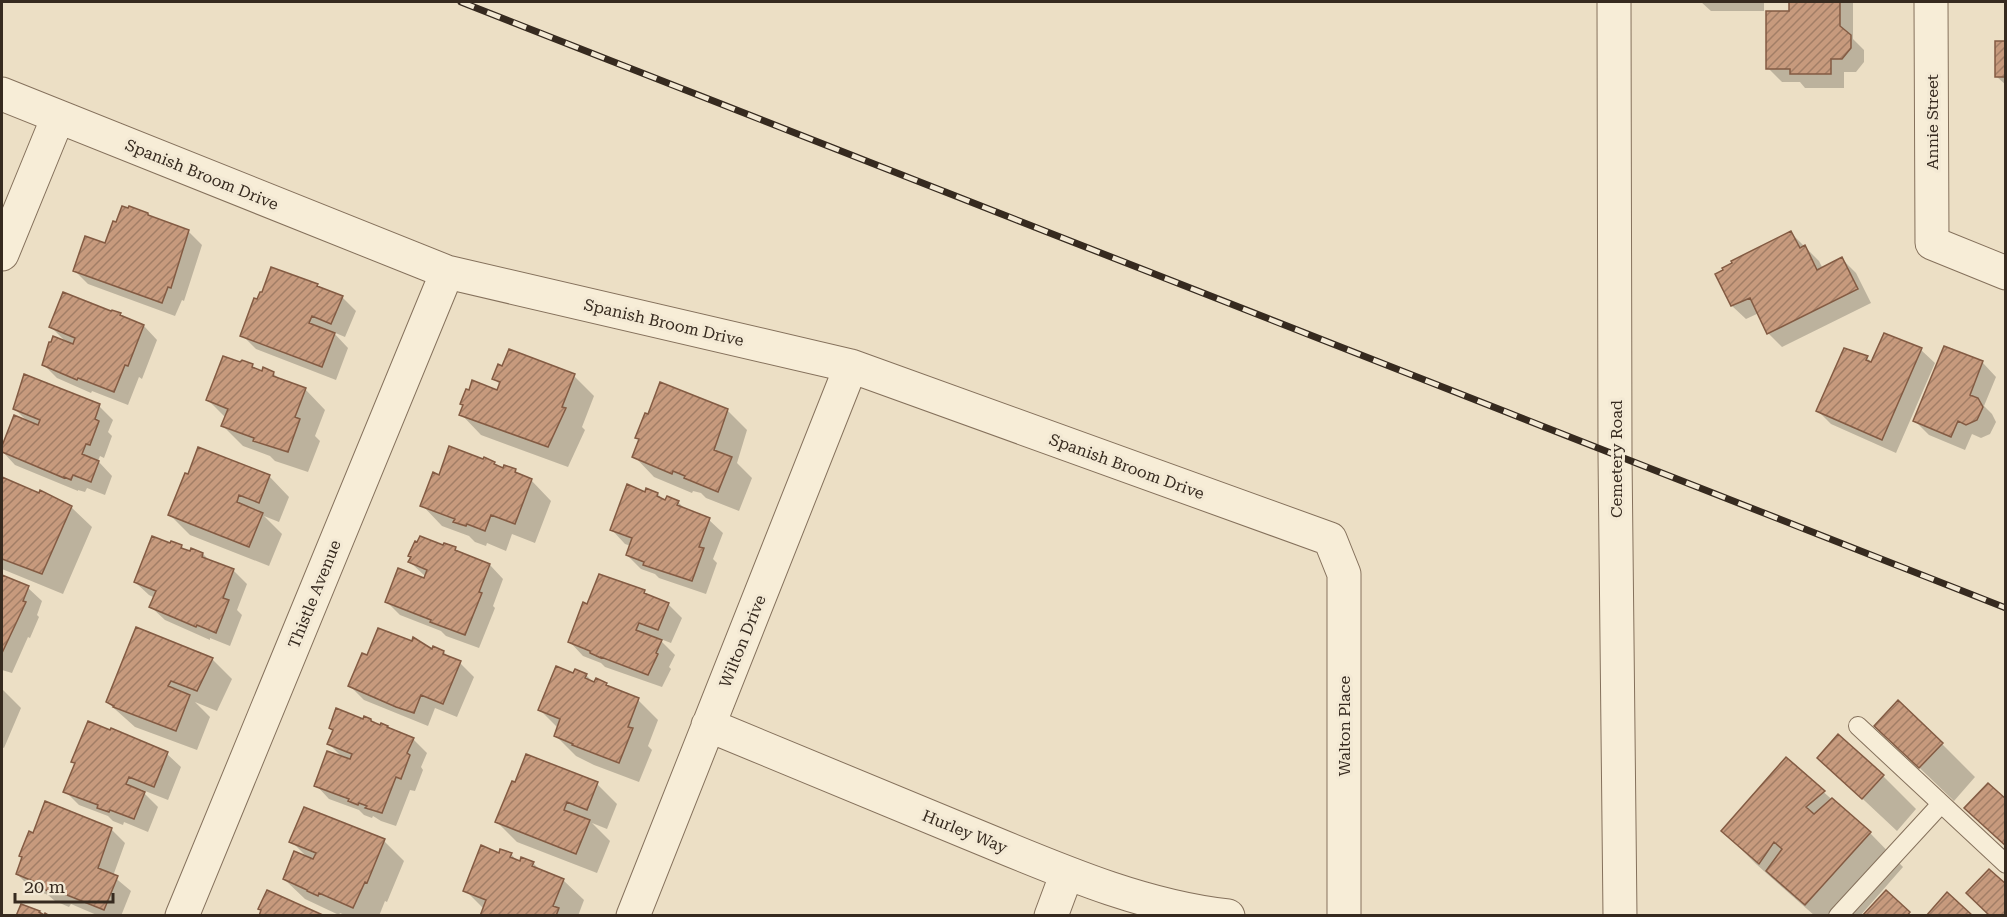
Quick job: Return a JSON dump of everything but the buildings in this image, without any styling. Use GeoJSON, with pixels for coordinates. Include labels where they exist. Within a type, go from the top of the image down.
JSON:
{"type":"FeatureCollection","features":[{"type":"Feature","properties":{"kind":"street","name":"Cemetery Road"},"geometry":{"type":"LineString","coordinates":[[1614,2],[1615,431],[1620,915]]}},
{"type":"Feature","properties":{"kind":"street","name":"Annie Street"},"geometry":{"type":"LineString","coordinates":[[1931,2],[1932,243],[2006,273]]}},
{"type":"Feature","properties":{"kind":"street","name":"Spanish Broom Drive"},"geometry":{"type":"LineString","coordinates":[[2,94],[447,272],[851,366],[1330,539]]}},
{"type":"Feature","properties":{"kind":"street"},"geometry":{"type":"LineString","coordinates":[[2,254],[58,117]]}},
{"type":"Feature","properties":{"kind":"street","name":"Thistle Avenue"},"geometry":{"type":"LineString","coordinates":[[182,915],[447,272]]}},
{"type":"Feature","properties":{"kind":"street","name":"Wilton Drive"},"geometry":{"type":"LineString","coordinates":[[633,915],[851,366]]}},
{"type":"Feature","properties":{"kind":"street","name":"Walton Place"},"geometry":{"type":"LineString","coordinates":[[1330,539],[1344,574],[1344,915]]}},
{"type":"Feature","properties":{"kind":"street","name":"Hurley Way"},"geometry":{"type":"LineString","coordinates":[[708,725],[1067,873],[1140,898],[1204,913],[1228,915]]}},
{"type":"Feature","properties":{"kind":"street"},"geometry":{"type":"LineString","coordinates":[[1050,915],[1067,873]]}},
{"type":"Feature","properties":{"kind":"lane"},"geometry":{"type":"LineString","coordinates":[[1858,726],[2006,864]]}},
{"type":"Feature","properties":{"kind":"lane"},"geometry":{"type":"LineString","coordinates":[[1838,915],[1941,804]]}},
{"type":"Feature","properties":{"kind":"railway"},"geometry":{"type":"LineString","coordinates":[[461,2],[2006,608]]}}]}
